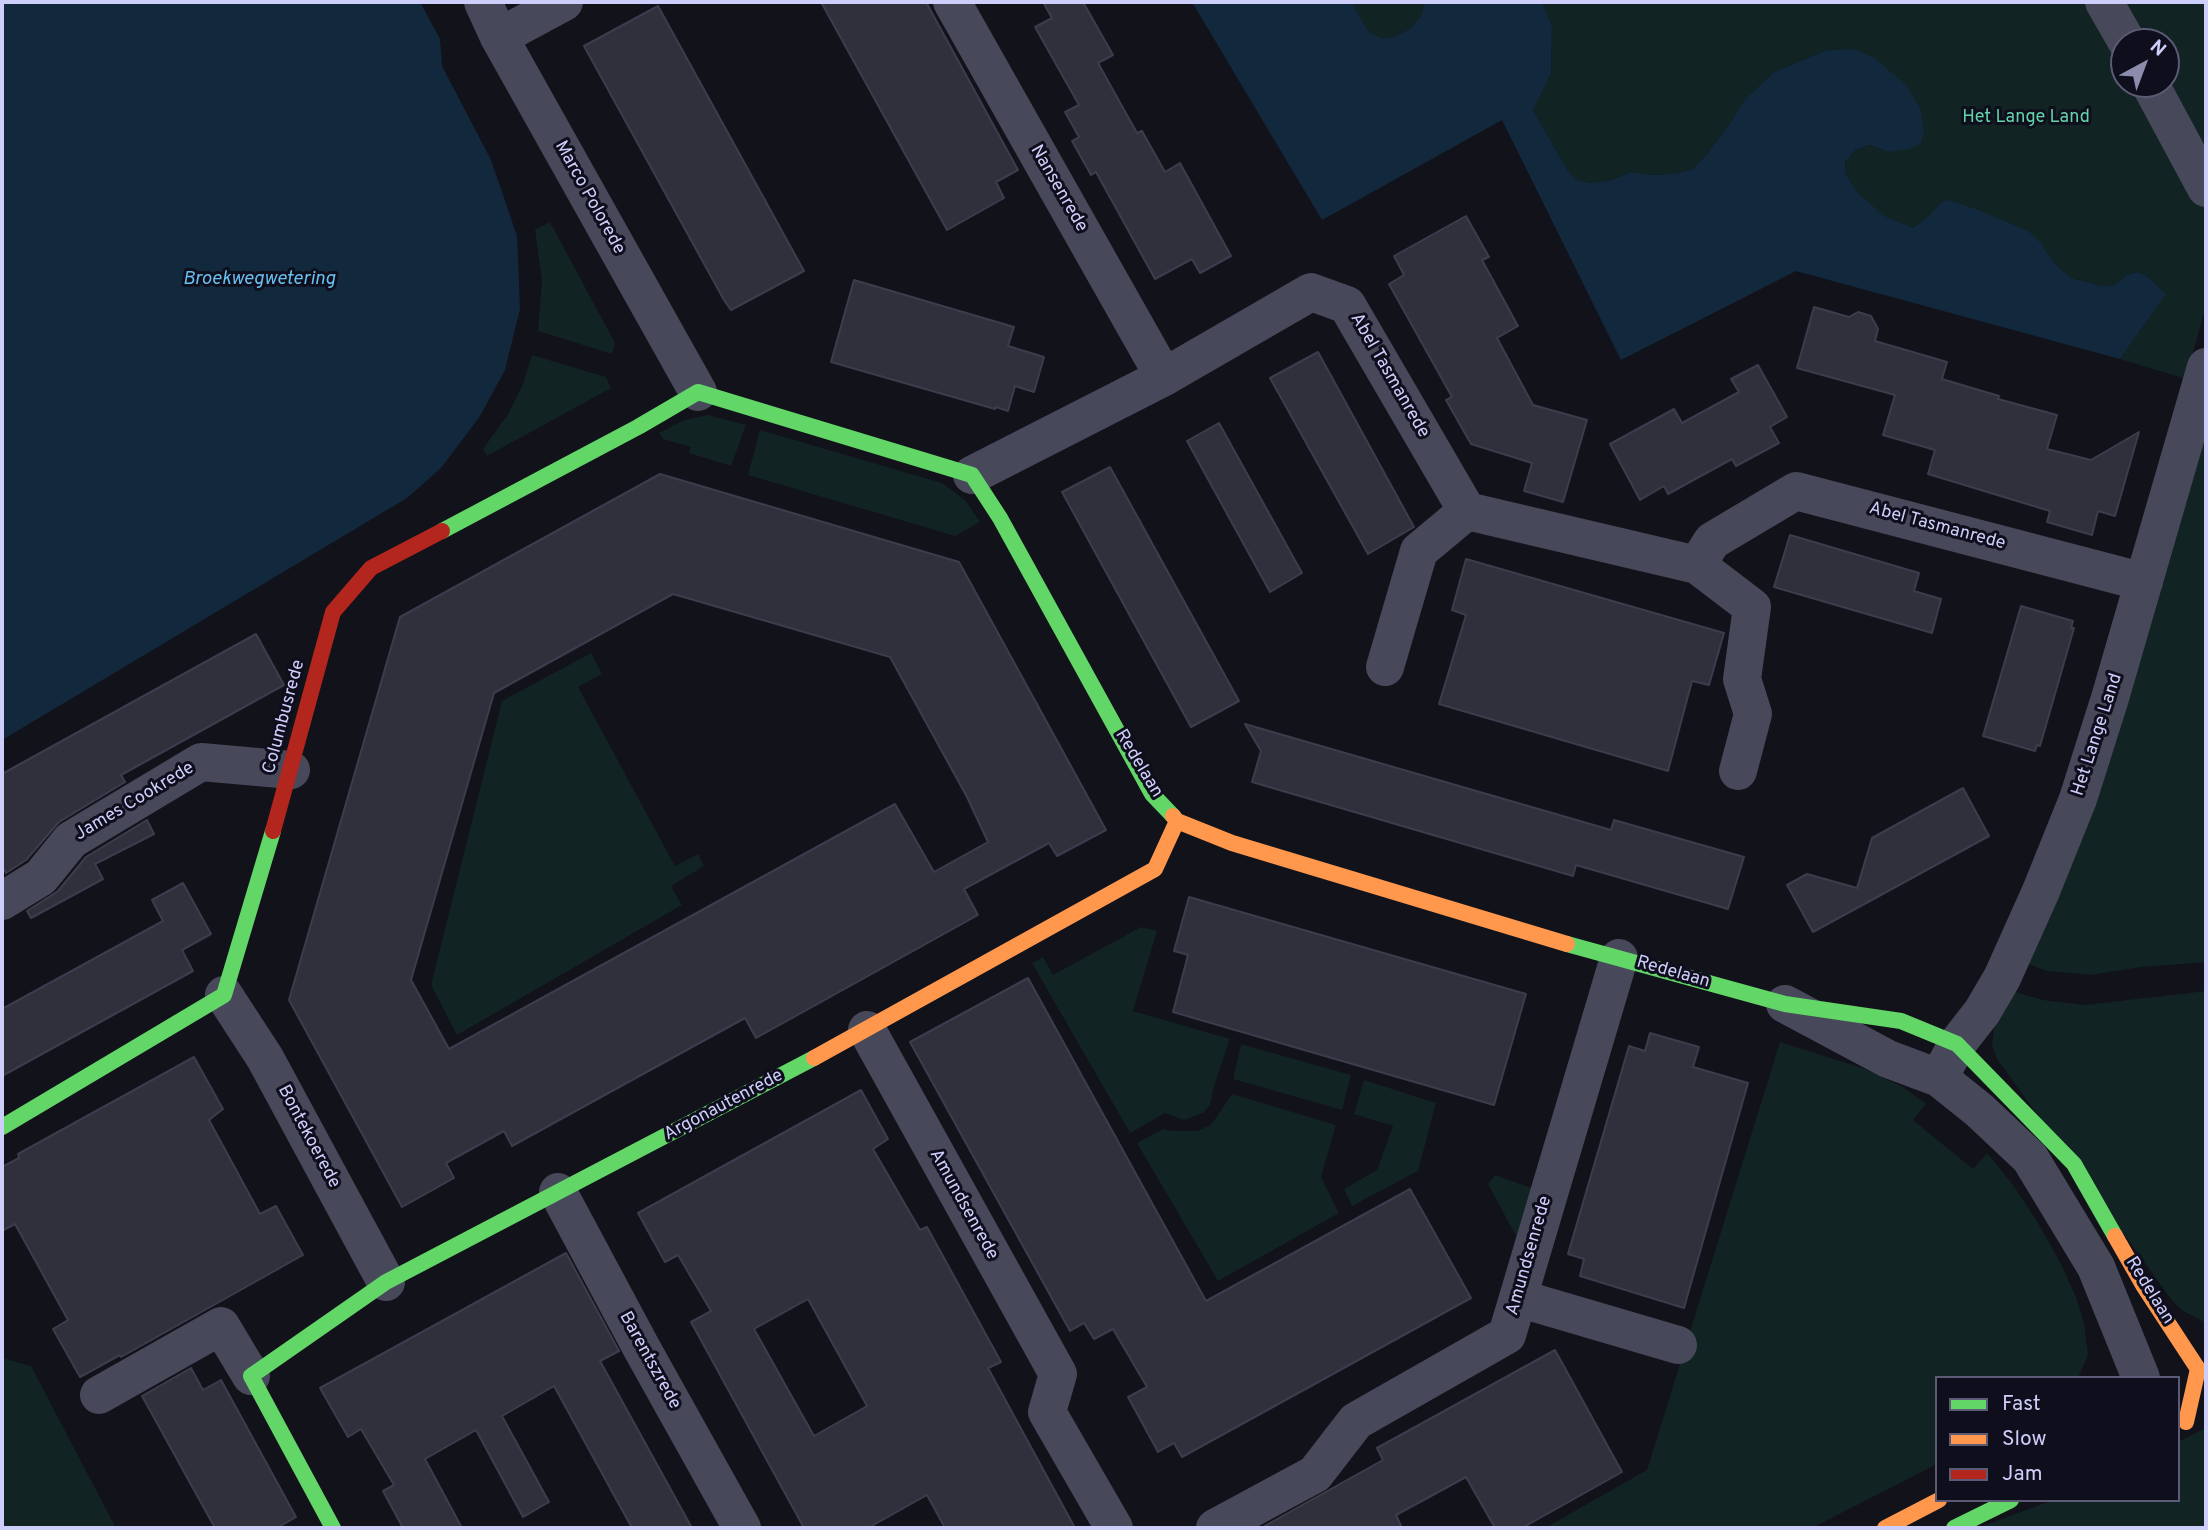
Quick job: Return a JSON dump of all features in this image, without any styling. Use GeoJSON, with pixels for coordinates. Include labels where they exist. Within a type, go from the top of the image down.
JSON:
{"type":"FeatureCollection","features":[{"type":"Feature","properties":{"kind":"street","name":"Marco Polorede"},"geometry":{"type":"LineString","coordinates":[[484,2],[499,37],[698,392]]}},
{"type":"Feature","properties":{"kind":"street"},"geometry":{"type":"LineString","coordinates":[[499,37],[565,2]]}},
{"type":"Feature","properties":{"kind":"street","name":"Nansenrede"},"geometry":{"type":"LineString","coordinates":[[951,2],[1164,377]]}},
{"type":"Feature","properties":{"kind":"street"},"geometry":{"type":"LineString","coordinates":[[2104,2],[2119,28]]}},
{"type":"Feature","properties":{"kind":"street"},"geometry":{"type":"LineString","coordinates":[[2158,98],[2206,188]]}},
{"type":"Feature","properties":{"kind":"street","name":"Abel Tasmanrede"},"geometry":{"type":"LineString","coordinates":[[972,475],[1164,377],[1311,292],[1348,305],[1467,511]]}},
{"type":"Feature","properties":{"kind":"street","name":"Het Lange Land"},"geometry":{"type":"LineString","coordinates":[[1939,1078],[1957,1044],[1982,1012],[2002,978],[2078,799],[2206,370]]}},
{"type":"Feature","properties":{"kind":"street"},"geometry":{"type":"LineString","coordinates":[[698,392],[972,475]]}},
{"type":"Feature","properties":{"kind":"street","name":"Columbusrede"},"geometry":{"type":"LineString","coordinates":[[224,995],[291,770],[333,612],[371,568],[638,427],[698,392]]}},
{"type":"Feature","properties":{"kind":"street","name":"Redelaan"},"geometry":{"type":"LineString","coordinates":[[972,475],[1000,518],[1152,794],[1177,821],[1232,843],[1619,958],[1785,1004],[1901,1021],[1957,1044],[2074,1164],[2143,1285],[2202,1367]]}},
{"type":"Feature","properties":{"kind":"street","name":"Abel Tasmanrede"},"geometry":{"type":"LineString","coordinates":[[1697,565],[1712,541],[1796,491],[2144,582]]}},
{"type":"Feature","properties":{"kind":"street"},"geometry":{"type":"LineString","coordinates":[[1385,667],[1419,551],[1467,511],[1697,565],[1752,607],[1742,679],[1753,714],[1738,771]]}},
{"type":"Feature","properties":{"kind":"street","name":"James Cookrede"},"geometry":{"type":"LineString","coordinates":[[2,901],[41,877],[71,840],[201,762],[291,770]]}},
{"type":"Feature","properties":{"kind":"street","name":"Argonautenrede"},"geometry":{"type":"LineString","coordinates":[[251,1376],[386,1282],[867,1030],[1155,869],[1177,821]]}},
{"type":"Feature","properties":{"kind":"street","name":"Amundsenrede"},"geometry":{"type":"LineString","coordinates":[[1215,1528],[1315,1474],[1356,1421],[1507,1335],[1619,958]]}},
{"type":"Feature","properties":{"kind":"street"},"geometry":{"type":"LineString","coordinates":[[2,1127],[224,995]]}},
{"type":"Feature","properties":{"kind":"street","name":"Bontekoerede"},"geometry":{"type":"LineString","coordinates":[[224,995],[265,1058],[386,1282]]}},
{"type":"Feature","properties":{"kind":"street","name":"Redelaan"},"geometry":{"type":"LineString","coordinates":[[1785,1004],[1888,1059],[1939,1078],[1979,1110],[2030,1158],[2096,1268],[2140,1376]]}},
{"type":"Feature","properties":{"kind":"street","name":"Amundsenrede"},"geometry":{"type":"LineString","coordinates":[[867,1030],[1058,1374],[1047,1412],[1114,1528]]}},
{"type":"Feature","properties":{"kind":"street","name":"Barentszrede"},"geometry":{"type":"LineString","coordinates":[[558,1192],[743,1528]]}},
{"type":"Feature","properties":{"kind":"street"},"geometry":{"type":"LineString","coordinates":[[1518,1298],[1678,1345]]}},
{"type":"Feature","properties":{"kind":"street"},"geometry":{"type":"LineString","coordinates":[[99,1395],[221,1326],[333,1528]]}},
{"type":"Feature","properties":{"kind":"street"},"geometry":{"type":"LineString","coordinates":[[2180,1376],[2202,1367]]}},
{"type":"Feature","properties":{"kind":"street"},"geometry":{"type":"LineString","coordinates":[[2181,1421],[2202,1367]]}},
{"type":"Feature","properties":{"kind":"street"},"geometry":{"type":"LineString","coordinates":[[2181,1421],[2206,1413]]}},
{"type":"Feature","properties":{"kind":"street"},"geometry":{"type":"LineString","coordinates":[[1885,1528],[1935,1502]]}},
{"type":"Feature","properties":{"kind":"street"},"geometry":{"type":"LineString","coordinates":[[1954,1528],[2007,1502]]}},
{"type":"Feature","properties":{"kind":"green space"},"geometry":{"type":"Polygon","coordinates":[[[1351,2],[1425,2],[1421,16],[1411,28],[1394,37],[1382,38],[1369,32],[1351,2]]]}},
{"type":"Feature","properties":{"kind":"green space","name":"Het Lange Land"},"geometry":{"type":"Polygon","coordinates":[[[1542,2],[2206,2],[2206,305],[2186,379],[2120,359],[2166,294],[2148,277],[2137,272],[2127,275],[2113,286],[2071,278],[2054,263],[2041,243],[1939,204],[1913,228],[1884,217],[1859,194],[1846,175],[1845,162],[1855,150],[1871,145],[1889,152],[1874,58],[1855,49],[1827,50],[1774,72],[1744,100],[1708,153],[1691,170],[1651,175],[1631,172],[1612,180],[1591,183],[1577,180],[1568,171],[1533,110],[1551,74],[1552,26],[1542,2]]]}},
{"type":"Feature","properties":{"kind":"green space"},"geometry":{"type":"Polygon","coordinates":[[[550,222],[615,343],[612,354],[538,331],[542,281],[535,230],[550,222]]]}},
{"type":"Feature","properties":{"kind":"green space"},"geometry":{"type":"Polygon","coordinates":[[[532,355],[606,377],[611,388],[487,456],[483,449],[508,414],[523,384],[532,355]]]}},
{"type":"Feature","properties":{"kind":"green space"},"geometry":{"type":"Polygon","coordinates":[[[708,415],[746,425],[731,466],[689,453],[691,447],[663,439],[659,433],[684,420],[708,415]]]}},
{"type":"Feature","properties":{"kind":"green space"},"geometry":{"type":"Polygon","coordinates":[[[2206,419],[2206,962],[2141,967],[2091,975],[2047,971],[2028,964],[2206,419]]]}},
{"type":"Feature","properties":{"kind":"green space"},"geometry":{"type":"Polygon","coordinates":[[[760,430],[942,483],[965,500],[980,522],[955,536],[748,475],[760,430]]]}},
{"type":"Feature","properties":{"kind":"green space"},"geometry":{"type":"Polygon","coordinates":[[[591,653],[602,674],[578,687],[675,866],[698,854],[704,866],[671,886],[682,905],[457,1035],[431,985],[502,701],[591,653]]]}},
{"type":"Feature","properties":{"kind":"green space"},"geometry":{"type":"Polygon","coordinates":[[[1141,927],[1157,931],[1133,1011],[1230,1039],[1210,1105],[1203,1113],[1184,1120],[1165,1113],[1130,1133],[1032,963],[1043,957],[1053,975],[1141,927]]]}},
{"type":"Feature","properties":{"kind":"green space"},"geometry":{"type":"Polygon","coordinates":[[[2012,991],[2043,1000],[2085,1005],[2206,991],[2206,1323],[2183,1311],[2171,1299],[1997,1059],[1992,1046],[1995,1021],[2012,991]]]}},
{"type":"Feature","properties":{"kind":"green space"},"geometry":{"type":"Polygon","coordinates":[[[1780,1042],[1865,1069],[1903,1087],[1926,1104],[1913,1120],[1973,1169],[1987,1153],[2014,1186],[2038,1223],[2076,1297],[2084,1323],[2088,1355],[2079,1376],[1935,1376],[1935,1465],[1812,1528],[1545,1528],[1647,1470],[1780,1042]]]}},
{"type":"Feature","properties":{"kind":"green space"},"geometry":{"type":"Polygon","coordinates":[[[1241,1044],[1351,1075],[1342,1110],[1233,1079],[1241,1044]]]}},
{"type":"Feature","properties":{"kind":"green space"},"geometry":{"type":"Polygon","coordinates":[[[1364,1080],[1436,1103],[1418,1171],[1352,1206],[1344,1189],[1377,1170],[1393,1126],[1354,1114],[1364,1080]]]}},
{"type":"Feature","properties":{"kind":"green space"},"geometry":{"type":"Polygon","coordinates":[[[1232,1094],[1336,1125],[1321,1177],[1339,1213],[1218,1281],[1137,1143],[1163,1129],[1197,1131],[1211,1125],[1232,1094]]]}},
{"type":"Feature","properties":{"kind":"green space"},"geometry":{"type":"Polygon","coordinates":[[[1495,1175],[1532,1188],[1517,1238],[1488,1184],[1495,1175]]]}},
{"type":"Feature","properties":{"kind":"green space"},"geometry":{"type":"Polygon","coordinates":[[[2,1358],[31,1366],[116,1528],[2,1528],[2,1358]]]}},
{"type":"Feature","properties":{"kind":"green space"},"geometry":{"type":"Polygon","coordinates":[[[2206,1428],[2206,1528],[1978,1528],[2048,1502],[2180,1502],[2180,1441],[2206,1428]]]}},
{"type":"Feature","properties":{"kind":"water","name":"Broekwegwetering"},"geometry":{"type":"Polygon","coordinates":[[[2,2],[420,2],[440,39],[442,66],[491,160],[517,236],[520,309],[505,370],[480,416],[441,468],[407,498],[2,740],[2,2]]]}},
{"type":"Feature","properties":{"kind":"water"},"geometry":{"type":"Polygon","coordinates":[[[1192,2],[1351,2],[1369,32],[1382,38],[1394,37],[1411,28],[1421,16],[1425,2],[1542,2],[1552,26],[1551,74],[1533,110],[1568,171],[1577,180],[1591,183],[1612,180],[1631,172],[1651,175],[1691,170],[1708,153],[1744,100],[1774,72],[1827,50],[1855,49],[1874,58],[1905,84],[1920,108],[1924,132],[1920,144],[1889,152],[1870,145],[1855,150],[1845,162],[1846,175],[1859,194],[1884,216],[1913,228],[1939,204],[1948,200],[2028,231],[2041,243],[2054,263],[2071,278],[2113,286],[2127,275],[2138,272],[2148,277],[2166,294],[2120,359],[1796,271],[1621,360],[1502,120],[1322,220],[1192,2]]]}},
{"type":"Feature","properties":{"kind":"building"},"geometry":{"type":"Polygon","coordinates":[[[821,2],[926,2],[1018,170],[996,182],[1004,198],[947,230],[821,2]]]}},
{"type":"Feature","properties":{"kind":"building"},"geometry":{"type":"Polygon","coordinates":[[[1043,2],[1083,2],[1113,55],[1098,63],[1137,133],[1142,131],[1165,172],[1180,163],[1231,256],[1200,273],[1192,259],[1155,279],[1096,172],[1091,175],[1072,141],[1079,137],[1065,112],[1079,105],[1035,27],[1052,18],[1043,2]]]}},
{"type":"Feature","properties":{"kind":"building"},"geometry":{"type":"Polygon","coordinates":[[[658,6],[804,271],[731,310],[584,46],[658,6]]]}},
{"type":"Feature","properties":{"kind":"building"},"geometry":{"type":"Polygon","coordinates":[[[1466,216],[1489,257],[1482,260],[1518,326],[1497,338],[1533,405],[1587,420],[1563,502],[1524,491],[1532,463],[1471,444],[1446,400],[1452,397],[1389,284],[1404,275],[1394,256],[1466,216]]]}},
{"type":"Feature","properties":{"kind":"building"},"geometry":{"type":"Polygon","coordinates":[[[854,280],[1014,327],[1008,346],[1044,357],[1034,392],[1015,386],[1008,411],[831,362],[854,280]]]}},
{"type":"Feature","properties":{"kind":"building"},"geometry":{"type":"Polygon","coordinates":[[[1814,307],[1849,317],[1858,312],[1871,316],[1878,329],[1875,341],[1947,362],[1942,379],[1999,396],[1998,399],[2057,415],[2047,449],[2091,460],[2139,432],[2115,516],[2098,511],[2092,535],[2047,522],[2050,511],[1928,474],[1935,450],[1883,435],[1895,395],[1797,368],[1814,307]]]}},
{"type":"Feature","properties":{"kind":"building"},"geometry":{"type":"Polygon","coordinates":[[[1318,352],[1414,527],[1368,554],[1270,378],[1318,352]]]}},
{"type":"Feature","properties":{"kind":"building"},"geometry":{"type":"Polygon","coordinates":[[[1758,365],[1787,417],[1770,427],[1779,443],[1736,466],[1732,459],[1668,494],[1664,486],[1640,500],[1610,444],[1674,409],[1682,423],[1739,392],[1731,379],[1758,365]]]}},
{"type":"Feature","properties":{"kind":"building"},"geometry":{"type":"Polygon","coordinates":[[[1219,423],[1302,573],[1270,592],[1187,441],[1219,423]]]}},
{"type":"Feature","properties":{"kind":"building"},"geometry":{"type":"Polygon","coordinates":[[[1110,467],[1239,701],[1191,727],[1062,492],[1110,467]]]}},
{"type":"Feature","properties":{"kind":"building"},"geometry":{"type":"Polygon","coordinates":[[[660,474],[959,562],[1106,830],[1057,856],[1049,843],[964,889],[978,915],[756,1038],[745,1018],[512,1146],[504,1131],[446,1163],[454,1178],[402,1207],[289,1000],[400,617],[660,474]],[[673,594],[494,693],[411,980],[449,1049],[895,804],[934,872],[988,842],[967,797],[890,657],[673,594]]]}},
{"type":"Feature","properties":{"kind":"building"},"geometry":{"type":"Polygon","coordinates":[[[1790,535],[1919,573],[1914,591],[1941,599],[1932,633],[1774,587],[1790,535]]]}},
{"type":"Feature","properties":{"kind":"building"},"geometry":{"type":"Polygon","coordinates":[[[1466,559],[1724,633],[1709,685],[1692,681],[1668,771],[1439,704],[1466,615],[1452,610],[1466,559]]]}},
{"type":"Feature","properties":{"kind":"building"},"geometry":{"type":"Polygon","coordinates":[[[2021,606],[2073,621],[2071,628],[2074,628],[2040,746],[2037,745],[2035,751],[1983,736],[2021,606]]]}},
{"type":"Feature","properties":{"kind":"building"},"geometry":{"type":"Polygon","coordinates":[[[256,634],[284,685],[121,775],[125,782],[59,822],[26,860],[6,873],[2,866],[2,774],[256,634]]]}},
{"type":"Feature","properties":{"kind":"building"},"geometry":{"type":"Polygon","coordinates":[[[1245,724],[1611,830],[1614,820],[1744,857],[1728,909],[1576,865],[1573,876],[1252,782],[1261,751],[1245,724]]]}},
{"type":"Feature","properties":{"kind":"building"},"geometry":{"type":"Polygon","coordinates":[[[1963,788],[1989,836],[1813,932],[1787,885],[1807,874],[1857,888],[1872,838],[1963,788]]]}},
{"type":"Feature","properties":{"kind":"building"},"geometry":{"type":"Polygon","coordinates":[[[147,820],[154,834],[95,864],[103,879],[31,918],[27,911],[58,891],[86,857],[147,820]]]}},
{"type":"Feature","properties":{"kind":"building"},"geometry":{"type":"Polygon","coordinates":[[[183,883],[211,934],[182,950],[193,971],[2,1076],[2,1009],[163,921],[152,900],[183,883]]]}},
{"type":"Feature","properties":{"kind":"building"},"geometry":{"type":"Polygon","coordinates":[[[1189,897],[1526,994],[1494,1105],[1173,1012],[1188,955],[1174,951],[1189,897]]]}},
{"type":"Feature","properties":{"kind":"building"},"geometry":{"type":"Polygon","coordinates":[[[1028,978],[1206,1301],[1410,1189],[1471,1298],[1182,1457],[1174,1443],[1158,1452],[1128,1397],[1147,1387],[1113,1329],[1094,1339],[1084,1323],[1070,1331],[910,1042],[1028,978]]]}},
{"type":"Feature","properties":{"kind":"building"},"geometry":{"type":"Polygon","coordinates":[[[1650,1033],[1699,1047],[1693,1067],[1748,1083],[1684,1308],[1580,1276],[1584,1259],[1568,1254],[1629,1046],[1645,1051],[1650,1033]]]}},
{"type":"Feature","properties":{"kind":"building"},"geometry":{"type":"Polygon","coordinates":[[[194,1057],[223,1109],[209,1120],[260,1214],[276,1206],[303,1255],[121,1357],[120,1355],[80,1377],[53,1329],[68,1320],[15,1224],[2,1231],[2,1167],[19,1158],[18,1154],[194,1057]]]}},
{"type":"Feature","properties":{"kind":"building"},"geometry":{"type":"Polygon","coordinates":[[[861,1090],[888,1139],[873,1149],[920,1230],[927,1227],[1001,1362],[988,1368],[1075,1528],[945,1528],[927,1495],[868,1528],[804,1528],[691,1322],[711,1311],[678,1255],[665,1262],[638,1213],[861,1090]],[[808,1299],[754,1329],[814,1436],[867,1406],[808,1299]]]}},
{"type":"Feature","properties":{"kind":"building"},"geometry":{"type":"Polygon","coordinates":[[[566,1253],[619,1351],[600,1361],[692,1528],[632,1528],[554,1386],[502,1416],[549,1502],[523,1517],[476,1430],[425,1459],[462,1528],[403,1528],[383,1491],[394,1485],[361,1429],[348,1437],[320,1388],[566,1253]]]}},
{"type":"Feature","properties":{"kind":"building"},"geometry":{"type":"Polygon","coordinates":[[[1555,1350],[1622,1472],[1522,1528],[1495,1528],[1466,1477],[1396,1515],[1402,1528],[1261,1528],[1383,1460],[1377,1448],[1555,1350]]]}},
{"type":"Feature","properties":{"kind":"building"},"geometry":{"type":"Polygon","coordinates":[[[191,1368],[203,1390],[221,1380],[296,1517],[277,1528],[215,1528],[142,1396],[191,1368]]]}},
{"type":"Feature","properties":{"kind":"traffic: fast"},"geometry":{"type":"LineString","coordinates":[[442,531],[638,427],[698,392],[972,475],[1000,518],[1152,794],[1173,816]]}},
{"type":"Feature","properties":{"kind":"traffic: fast"},"geometry":{"type":"LineString","coordinates":[[2,1127],[224,995],[273,831]]}},
{"type":"Feature","properties":{"kind":"traffic: fast"},"geometry":{"type":"LineString","coordinates":[[1567,944],[1785,1004],[1901,1021],[1957,1044],[2074,1164],[2115,1236]]}},
{"type":"Feature","properties":{"kind":"traffic: fast"},"geometry":{"type":"LineString","coordinates":[[333,1528],[251,1376],[386,1282],[814,1058]]}},
{"type":"Feature","properties":{"kind":"traffic: fast"},"geometry":{"type":"LineString","coordinates":[[1954,1528],[2007,1502]]}},
{"type":"Feature","properties":{"kind":"traffic: slow"},"geometry":{"type":"LineString","coordinates":[[1173,816],[1177,821],[1232,843],[1567,944]]}},
{"type":"Feature","properties":{"kind":"traffic: slow"},"geometry":{"type":"LineString","coordinates":[[814,1058],[1155,869],[1177,821]]}},
{"type":"Feature","properties":{"kind":"traffic: slow"},"geometry":{"type":"LineString","coordinates":[[2115,1236],[2143,1285],[2198,1369],[2186,1422]]}},
{"type":"Feature","properties":{"kind":"traffic: slow"},"geometry":{"type":"LineString","coordinates":[[1885,1528],[1935,1502]]}},
{"type":"Feature","properties":{"kind":"traffic: jam"},"geometry":{"type":"LineString","coordinates":[[273,831],[333,612],[371,568],[442,531]]}}]}
